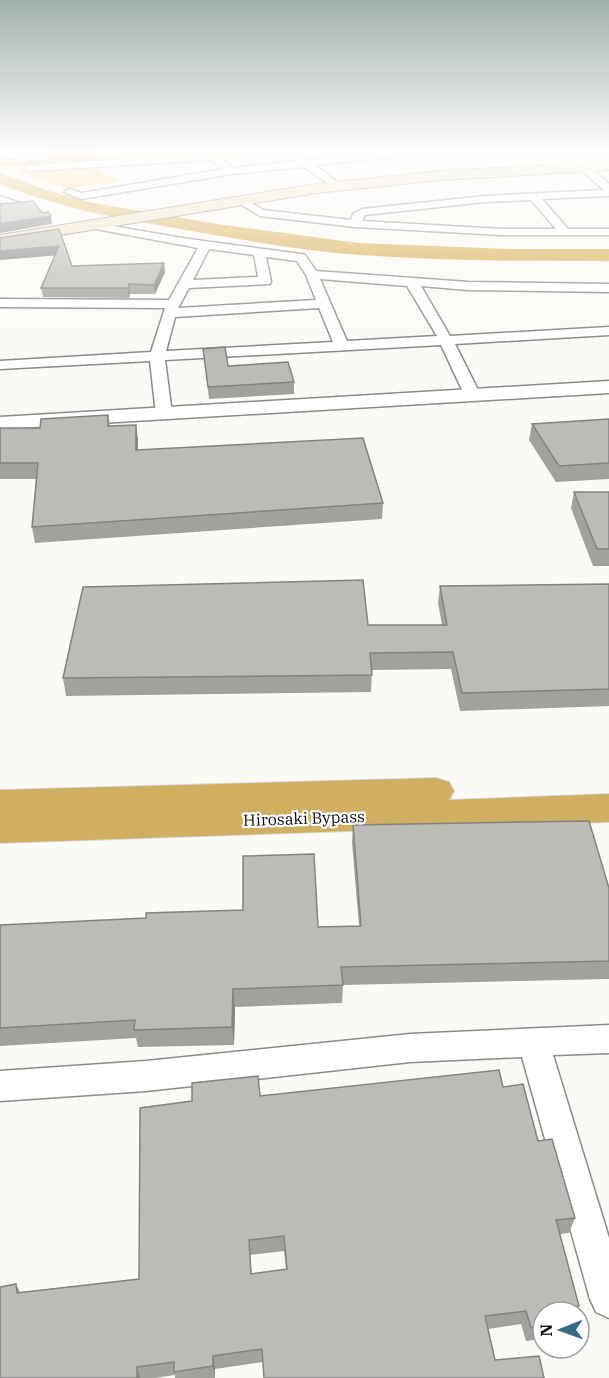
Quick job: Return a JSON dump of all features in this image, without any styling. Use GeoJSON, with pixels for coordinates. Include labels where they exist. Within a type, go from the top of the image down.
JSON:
{"type":"FeatureCollection","features":[{"type":"Feature","properties":{"kind":"highway","name":"Hirosaki Bypass"},"geometry":{"type":"LineString","coordinates":[[0,804],[609,785]]}},
{"type":"Feature","properties":{"kind":"highway","name":"Hirosaki Bypass"},"geometry":{"type":"LineString","coordinates":[[0,829],[609,808]]}},
{"type":"Feature","properties":{"kind":"main road"},"geometry":{"type":"LineString","coordinates":[[0,240],[159,214]]}},
{"type":"Feature","properties":{"kind":"street"},"geometry":{"type":"LineString","coordinates":[[271,214],[356,224],[462,230],[609,232]]}},
{"type":"Feature","properties":{"kind":"street"},"geometry":{"type":"LineString","coordinates":[[356,224],[359,214]]}},
{"type":"Feature","properties":{"kind":"street"},"geometry":{"type":"LineString","coordinates":[[549,214],[566,233]]}},
{"type":"Feature","properties":{"kind":"street"},"geometry":{"type":"LineString","coordinates":[[94,226],[205,245],[301,258],[312,275],[341,345]]}},
{"type":"Feature","properties":{"kind":"street"},"geometry":{"type":"LineString","coordinates":[[164,414],[158,357],[172,308],[205,245]]}},
{"type":"Feature","properties":{"kind":"street"},"geometry":{"type":"LineString","coordinates":[[184,284],[266,281],[259,252]]}},
{"type":"Feature","properties":{"kind":"street"},"geometry":{"type":"LineString","coordinates":[[312,275],[518,288],[609,288]]}},
{"type":"Feature","properties":{"kind":"street"},"geometry":{"type":"LineString","coordinates":[[412,283],[446,340],[473,396]]}},
{"type":"Feature","properties":{"kind":"street"},"geometry":{"type":"LineString","coordinates":[[0,303],[172,308],[324,304]]}},
{"type":"Feature","properties":{"kind":"street"},"geometry":{"type":"LineString","coordinates":[[0,365],[609,331]]}},
{"type":"Feature","properties":{"kind":"street"},"geometry":{"type":"LineString","coordinates":[[0,423],[609,387]]}},
{"type":"Feature","properties":{"kind":"street"},"geometry":{"type":"LineString","coordinates":[[0,1086],[146,1076],[410,1048],[609,1039]]}},
{"type":"Feature","properties":{"kind":"street"},"geometry":{"type":"LineString","coordinates":[[534,1043],[609,1299]]}},
{"type":"Feature","properties":{"kind":"building"},"geometry":{"type":"Polygon","coordinates":[[[0,214],[51,216],[0,224],[0,214]]]}},
{"type":"Feature","properties":{"kind":"building"},"geometry":{"type":"Polygon","coordinates":[[[59,229],[72,266],[164,263],[154,285],[129,284],[128,288],[41,288],[59,246],[0,251],[0,238],[59,229]]]}},
{"type":"Feature","properties":{"kind":"building"},"geometry":{"type":"Polygon","coordinates":[[[225,347],[228,366],[288,362],[294,382],[208,387],[203,349],[225,347]]]}},
{"type":"Feature","properties":{"kind":"building"},"geometry":{"type":"Polygon","coordinates":[[[108,415],[108,426],[136,425],[136,450],[363,438],[383,503],[32,527],[38,463],[0,463],[0,428],[40,428],[41,419],[108,415]]]}},
{"type":"Feature","properties":{"kind":"building"},"geometry":{"type":"Polygon","coordinates":[[[609,419],[609,463],[559,466],[532,424],[609,419]]]}},
{"type":"Feature","properties":{"kind":"building"},"geometry":{"type":"Polygon","coordinates":[[[574,492],[609,492],[609,549],[597,549],[574,492]]]}},
{"type":"Feature","properties":{"kind":"building"},"geometry":{"type":"Polygon","coordinates":[[[363,580],[368,625],[447,625],[440,586],[609,584],[609,689],[462,693],[453,652],[370,653],[372,675],[63,678],[83,587],[363,580]]]}},
{"type":"Feature","properties":{"kind":"building"},"geometry":{"type":"Polygon","coordinates":[[[589,821],[609,888],[609,961],[341,967],[343,985],[233,989],[232,1027],[134,1030],[135,1020],[0,1028],[0,925],[146,918],[146,913],[243,910],[243,856],[314,854],[318,927],[361,926],[353,825],[589,821]]]}},
{"type":"Feature","properties":{"kind":"building"},"geometry":{"type":"Polygon","coordinates":[[[499,1070],[503,1087],[523,1084],[538,1141],[552,1139],[575,1218],[556,1220],[577,1300],[531,1300],[531,1328],[526,1311],[485,1316],[495,1360],[531,1357],[531,1360],[540,1360],[544,1378],[264,1378],[262,1349],[213,1356],[213,1366],[174,1372],[174,1362],[137,1367],[137,1378],[0,1378],[0,1287],[16,1284],[17,1293],[139,1279],[140,1108],[192,1101],[192,1083],[258,1076],[260,1096],[499,1070]],[[284,1236],[249,1240],[251,1274],[287,1269],[284,1236]]]}},
{"type":"Feature","properties":{"kind":"waterway"},"geometry":{"type":"LineString","coordinates":[[128,214],[224,231],[358,249],[512,255],[609,255]]}}]}
